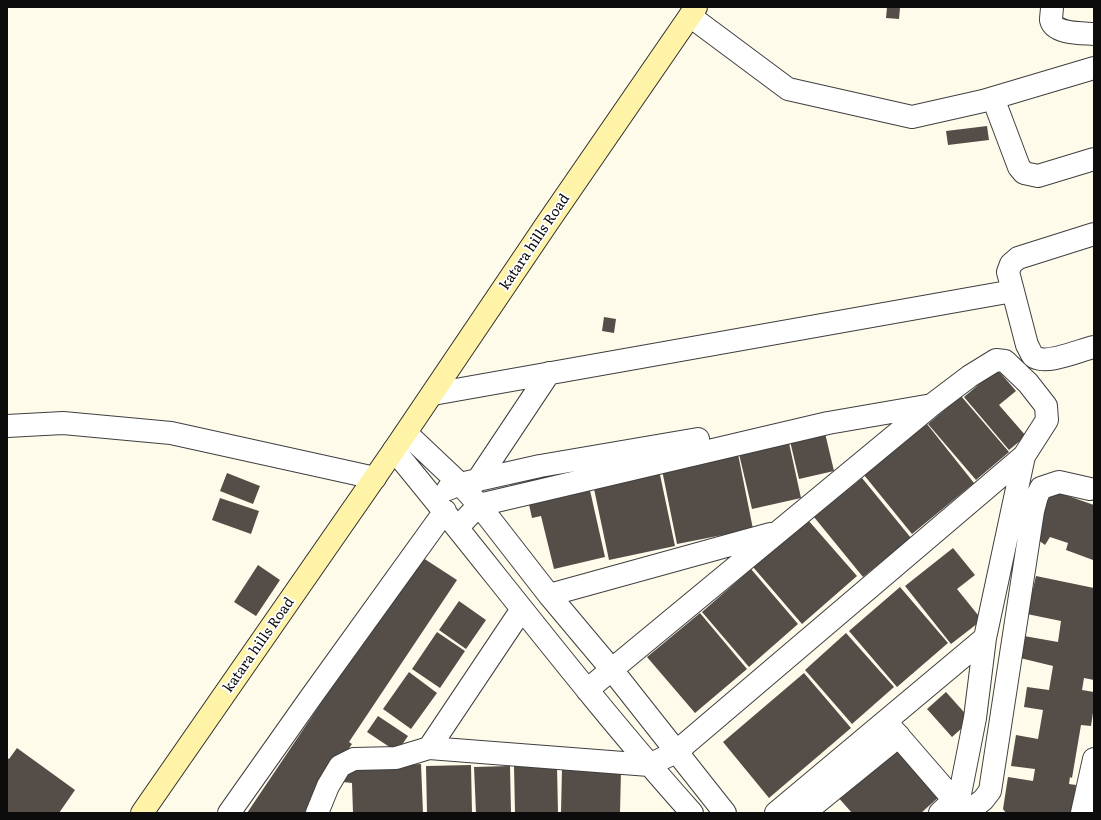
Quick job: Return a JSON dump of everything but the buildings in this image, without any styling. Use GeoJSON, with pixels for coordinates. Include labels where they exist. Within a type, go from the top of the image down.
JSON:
{"type":"FeatureCollection","features":[{"type":"Feature","properties":{"kind":"main road","name":"katara hills Road"},"geometry":{"type":"LineString","coordinates":[[142,813],[433,394],[552,216],[693,11]]}},
{"type":"Feature","properties":{"kind":"street"},"geometry":{"type":"LineString","coordinates":[[1052,7],[1051,20],[1055,27],[1060,30],[1094,34]]}},
{"type":"Feature","properties":{"kind":"street"},"geometry":{"type":"LineString","coordinates":[[693,11],[788,89],[912,117],[993,98],[1094,68]]}},
{"type":"Feature","properties":{"kind":"street"},"geometry":{"type":"LineString","coordinates":[[993,98],[1019,167],[1024,172],[1038,176],[1094,159]]}},
{"type":"Feature","properties":{"kind":"street"},"geometry":{"type":"LineString","coordinates":[[1087,353],[1049,360],[1041,360],[1033,356],[1027,345],[1008,272],[1011,264],[1018,258],[1094,234]]}},
{"type":"Feature","properties":{"kind":"street"},"geometry":{"type":"LineString","coordinates":[[433,394],[1013,291]]}},
{"type":"Feature","properties":{"kind":"street"},"geometry":{"type":"LineString","coordinates":[[317,813],[328,786],[340,766],[354,759],[396,758],[429,748],[649,765],[676,752],[1024,456],[1047,420],[1046,406],[1028,383],[1005,360],[996,360],[970,376],[933,404],[587,690]]}},
{"type":"Feature","properties":{"kind":"street"},"geometry":{"type":"LineString","coordinates":[[229,813],[445,512],[549,373]]}},
{"type":"Feature","properties":{"kind":"street"},"geometry":{"type":"LineString","coordinates":[[445,512],[828,422],[933,404]]}},
{"type":"Feature","properties":{"kind":"street"},"geometry":{"type":"LineString","coordinates":[[7,426],[63,423],[171,433],[375,478]]}},
{"type":"Feature","properties":{"kind":"street"},"geometry":{"type":"LineString","coordinates":[[468,482],[540,466],[698,439]]}},
{"type":"Feature","properties":{"kind":"street"},"geometry":{"type":"LineString","coordinates":[[400,442],[468,482],[479,505],[549,595],[612,670],[725,813]]}},
{"type":"Feature","properties":{"kind":"street"},"geometry":{"type":"LineString","coordinates":[[400,442],[445,512],[587,690],[649,765],[692,813]]}},
{"type":"Feature","properties":{"kind":"street"},"geometry":{"type":"LineString","coordinates":[[954,809],[960,794],[974,718],[985,638],[1024,456]]}},
{"type":"Feature","properties":{"kind":"street"},"geometry":{"type":"LineString","coordinates":[[954,809],[983,800],[990,790],[1033,511],[1037,496],[1041,488],[1060,482],[1090,490]]}},
{"type":"Feature","properties":{"kind":"street"},"geometry":{"type":"LineString","coordinates":[[549,595],[778,532]]}},
{"type":"Feature","properties":{"kind":"street"},"geometry":{"type":"LineString","coordinates":[[429,748],[522,609]]}},
{"type":"Feature","properties":{"kind":"street"},"geometry":{"type":"LineString","coordinates":[[804,813],[985,638]]}},
{"type":"Feature","properties":{"kind":"street"},"geometry":{"type":"LineString","coordinates":[[892,729],[954,809]]}},
{"type":"Feature","properties":{"kind":"street"},"geometry":{"type":"LineString","coordinates":[[776,813],[892,729]]}},
{"type":"Feature","properties":{"kind":"street"},"geometry":{"type":"LineString","coordinates":[[1082,813],[1094,758]]}}]}
